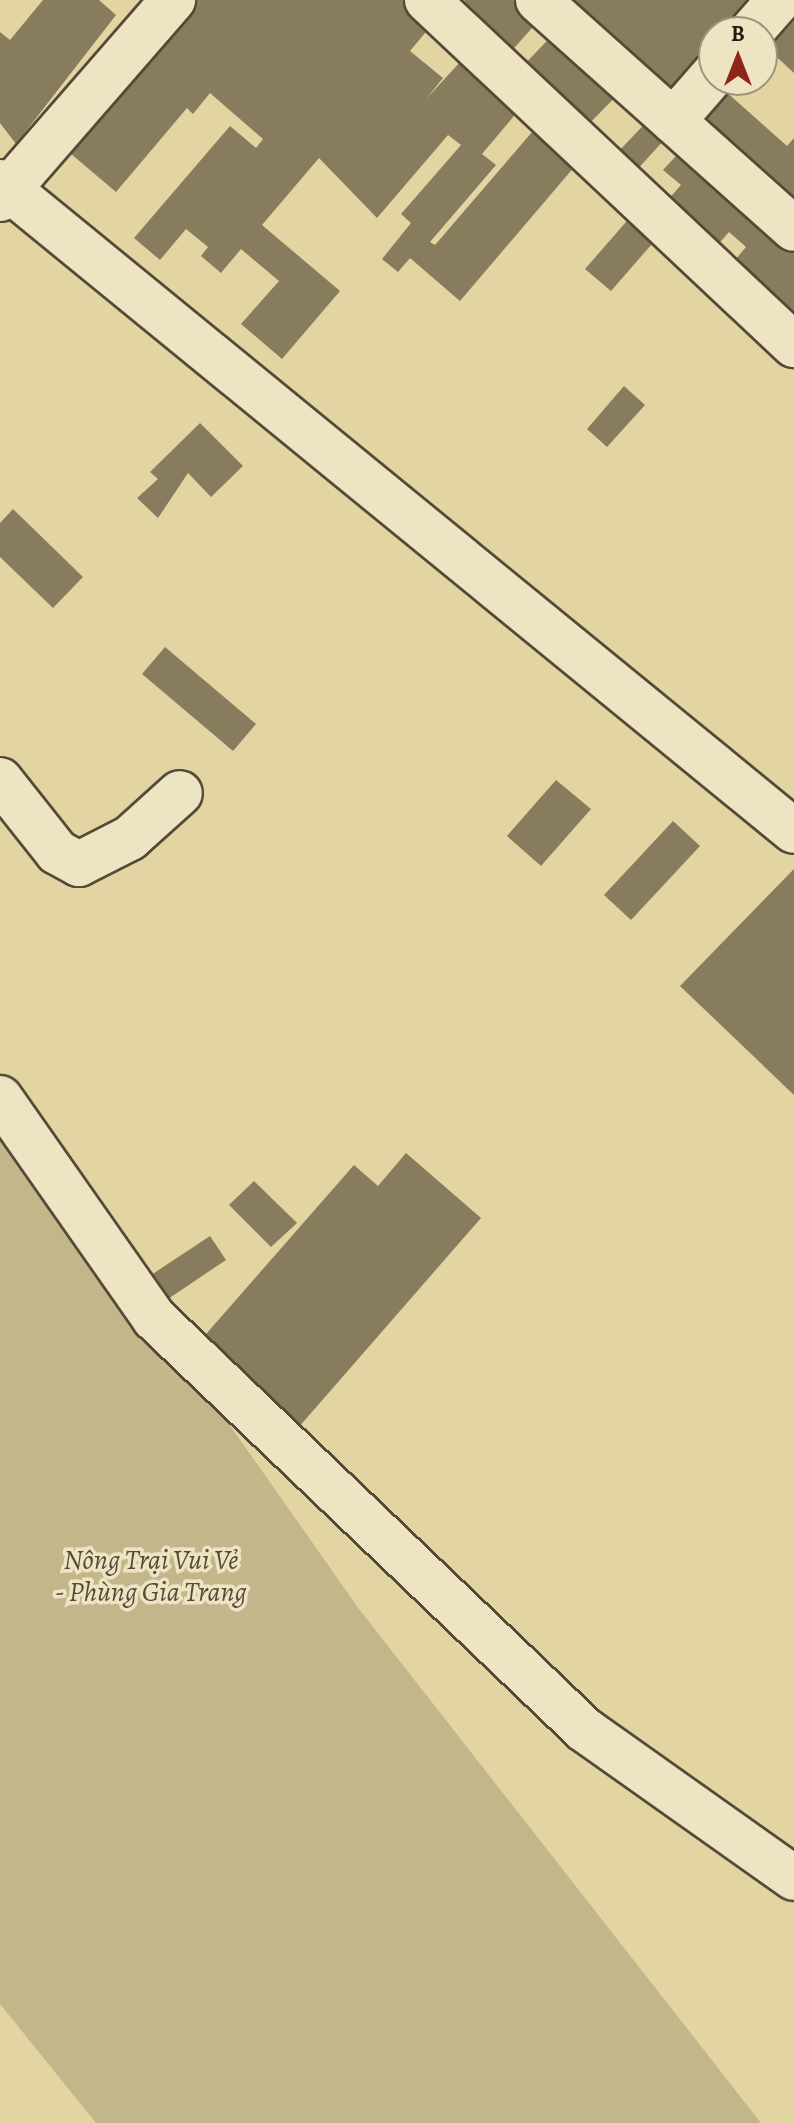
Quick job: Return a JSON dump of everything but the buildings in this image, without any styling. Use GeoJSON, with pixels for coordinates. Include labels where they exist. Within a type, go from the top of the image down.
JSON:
{"type":"FeatureCollection","features":[{"type":"Feature","properties":{"kind":"street"},"geometry":{"type":"LineString","coordinates":[[173,0],[3,190],[794,831]]}},
{"type":"Feature","properties":{"kind":"street"},"geometry":{"type":"LineString","coordinates":[[427,0],[794,345]]}},
{"type":"Feature","properties":{"kind":"street"},"geometry":{"type":"LineString","coordinates":[[538,0],[794,229]]}},
{"type":"Feature","properties":{"kind":"street"},"geometry":{"type":"LineString","coordinates":[[765,16],[779,0]]}},
{"type":"Feature","properties":{"kind":"street"},"geometry":{"type":"LineString","coordinates":[[673,121],[698,92]]}},
{"type":"Feature","properties":{"kind":"street"},"geometry":{"type":"LineString","coordinates":[[0,780],[57,852],[79,864],[130,838],[180,793]]}},
{"type":"Feature","properties":{"kind":"street"},"geometry":{"type":"LineString","coordinates":[[0,1098],[154,1318],[585,1730],[794,1878]]}},
{"type":"Feature","properties":{"kind":"green space","name":"Nông Trại Vui Vẻ - Phùng Gia Trang"},"geometry":{"type":"Polygon","coordinates":[[[0,1098],[359,1609],[761,2123],[96,2123],[0,2004],[0,1098]]]}}]}
